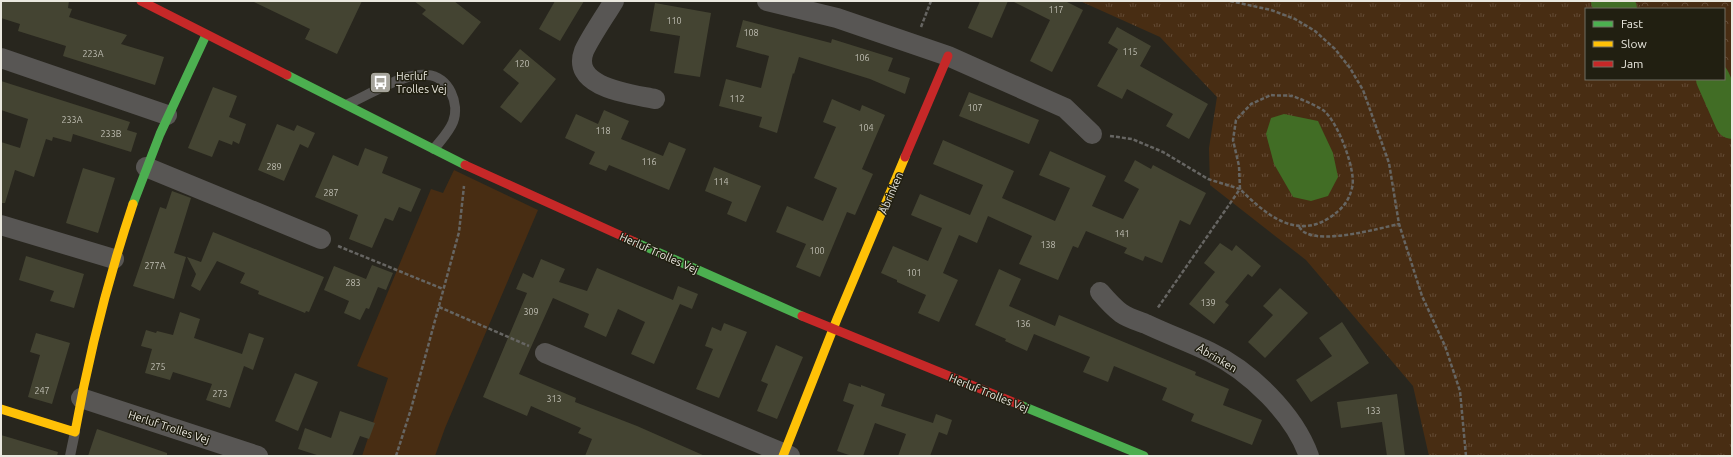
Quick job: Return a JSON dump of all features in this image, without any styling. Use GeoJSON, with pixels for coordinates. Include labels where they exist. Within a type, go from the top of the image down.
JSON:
{"type":"FeatureCollection","features":[{"type":"Feature","properties":{"kind":"street"},"geometry":{"type":"LineString","coordinates":[[614,1],[584,52],[582,62],[585,72],[592,80],[611,90],[655,99]]}},
{"type":"Feature","properties":{"kind":"street"},"geometry":{"type":"LineString","coordinates":[[768,1],[838,18],[948,56],[1065,108],[1092,134]]}},
{"type":"Feature","properties":{"kind":"street","name":"Herluf Trolles Vej"},"geometry":{"type":"LineString","coordinates":[[150,3],[206,35],[466,165],[666,256],[833,329],[1144,456]]}},
{"type":"Feature","properties":{"kind":"street"},"geometry":{"type":"LineString","coordinates":[[1,409],[75,432],[95,328],[114,259],[146,167],[167,115],[206,35]]}},
{"type":"Feature","properties":{"kind":"street","name":"Åbrinken"},"geometry":{"type":"LineString","coordinates":[[833,329],[948,56]]}},
{"type":"Feature","properties":{"kind":"street"},"geometry":{"type":"LineString","coordinates":[[1,58],[167,115]]}},
{"type":"Feature","properties":{"kind":"street"},"geometry":{"type":"LineString","coordinates":[[146,167],[321,239]]}},
{"type":"Feature","properties":{"kind":"street"},"geometry":{"type":"LineString","coordinates":[[1,225],[114,259]]}},
{"type":"Feature","properties":{"kind":"street","name":"Åbrinken"},"geometry":{"type":"LineString","coordinates":[[1100,292],[1122,314],[1211,353],[1230,364],[1252,381],[1272,399],[1286,416],[1298,433],[1309,456]]}},
{"type":"Feature","properties":{"kind":"street"},"geometry":{"type":"LineString","coordinates":[[545,353],[786,455],[833,329]]}},
{"type":"Feature","properties":{"kind":"street","name":"Herluf Trolles Vej"},"geometry":{"type":"LineString","coordinates":[[81,398],[258,456]]}},
{"type":"Feature","properties":{"kind":"lane"},"geometry":{"type":"LineString","coordinates":[[346,105],[411,76],[428,74],[439,79],[449,88],[455,102],[454,120],[446,134],[434,149]]}},
{"type":"Feature","properties":{"kind":"lane"},"geometry":{"type":"LineString","coordinates":[[70,456],[75,432]]}},
{"type":"Feature","properties":{"kind":"path"},"geometry":{"type":"LineString","coordinates":[[914,45],[931,1]]}},
{"type":"Feature","properties":{"kind":"path"},"geometry":{"type":"LineString","coordinates":[[1230,1],[1270,10],[1295,19],[1315,30],[1335,49],[1363,90],[1389,163],[1399,224],[1422,296],[1445,346],[1460,391],[1466,456]]}},
{"type":"Feature","properties":{"kind":"path"},"geometry":{"type":"LineString","coordinates":[[1122,314],[1157,309],[1240,189],[1239,166],[1233,140],[1236,120],[1251,104],[1271,95],[1292,96],[1324,110],[1338,131],[1350,162],[1353,186],[1343,209],[1321,223],[1298,227]]}},
{"type":"Feature","properties":{"kind":"path"},"geometry":{"type":"LineString","coordinates":[[1092,134],[1132,139],[1163,152],[1208,179],[1240,189],[1256,205],[1280,222],[1298,227],[1307,234],[1328,236],[1354,234],[1399,224]]}},
{"type":"Feature","properties":{"kind":"path"},"geometry":{"type":"LineString","coordinates":[[396,456],[411,409],[459,232],[466,165]]}},
{"type":"Feature","properties":{"kind":"path"},"geometry":{"type":"LineString","coordinates":[[321,239],[443,289]]}},
{"type":"Feature","properties":{"kind":"path"},"geometry":{"type":"LineString","coordinates":[[439,307],[545,353]]}},
{"type":"Feature","properties":{"kind":"green space"},"geometry":{"type":"Polygon","coordinates":[[[1080,1],[1634,1],[1644,8],[1585,8],[1585,80],[1721,80],[1732,102],[1732,456],[1429,456],[1413,386],[1306,260],[1210,185],[1209,148],[1217,97],[1160,37],[1080,1]]]}},
{"type":"Feature","properties":{"kind":"green space"},"geometry":{"type":"Polygon","coordinates":[[[1634,1],[1732,1],[1732,102],[1721,80],[1725,80],[1725,8],[1644,8],[1634,1]]]}},
{"type":"Feature","properties":{"kind":"green space"},"geometry":{"type":"Polygon","coordinates":[[[454,170],[538,210],[445,428],[435,456],[362,456],[388,378],[357,366],[431,189],[443,193],[454,170]]]}},
{"type":"Feature","properties":{"kind":"shaded area"},"geometry":{"type":"Polygon","coordinates":[[[1284,114],[1318,121],[1333,153],[1338,177],[1328,196],[1311,201],[1293,197],[1274,164],[1266,134],[1271,118],[1284,114]]]}},
{"type":"Feature","properties":{"kind":"building"},"geometry":{"type":"Polygon","coordinates":[[[1,1],[69,1],[68,8],[72,9],[69,17],[127,35],[121,44],[164,57],[155,85],[63,56],[66,46],[18,31],[20,24],[1,18],[1,1]]]}},
{"type":"Feature","properties":{"kind":"building"},"geometry":{"type":"Polygon","coordinates":[[[252,1],[362,1],[337,54],[305,39],[310,29],[252,1]]]}},
{"type":"Feature","properties":{"kind":"building"},"geometry":{"type":"Polygon","coordinates":[[[414,1],[454,1],[481,22],[463,45],[422,14],[426,10],[414,1]]]}},
{"type":"Feature","properties":{"kind":"building"},"geometry":{"type":"Polygon","coordinates":[[[555,1],[584,1],[560,41],[539,29],[555,1]]]}},
{"type":"Feature","properties":{"kind":"building"},"geometry":{"type":"Polygon","coordinates":[[[980,1],[1008,1],[992,38],[968,28],[980,1]]]}},
{"type":"Feature","properties":{"kind":"building"},"geometry":{"type":"Polygon","coordinates":[[[1012,1],[1065,1],[1083,10],[1052,72],[1030,61],[1050,20],[1012,1]]]}},
{"type":"Feature","properties":{"kind":"building"},"geometry":{"type":"Polygon","coordinates":[[[655,3],[711,13],[700,77],[674,73],[680,36],[650,31],[655,3]]]}},
{"type":"Feature","properties":{"kind":"building"},"geometry":{"type":"Polygon","coordinates":[[[743,20],[831,43],[832,39],[893,58],[888,71],[910,78],[905,94],[870,79],[799,57],[794,74],[793,73],[777,133],[759,127],[762,117],[719,106],[726,79],[761,88],[769,56],[736,47],[743,20]]]}},
{"type":"Feature","properties":{"kind":"building"},"geometry":{"type":"Polygon","coordinates":[[[1117,27],[1151,46],[1140,66],[1208,104],[1189,139],[1166,126],[1173,114],[1127,89],[1122,99],[1097,86],[1118,49],[1108,43],[1117,27]]]}},
{"type":"Feature","properties":{"kind":"building"},"geometry":{"type":"Polygon","coordinates":[[[520,49],[556,79],[521,123],[500,107],[519,83],[503,70],[520,49]]]}},
{"type":"Feature","properties":{"kind":"building"},"geometry":{"type":"Polygon","coordinates":[[[1,81],[130,122],[127,130],[137,133],[131,152],[73,134],[71,142],[53,137],[52,141],[46,139],[34,177],[15,170],[5,203],[1,203],[1,142],[20,148],[28,119],[1,110],[1,81]]]}},
{"type":"Feature","properties":{"kind":"building"},"geometry":{"type":"Polygon","coordinates":[[[213,87],[237,96],[229,117],[246,124],[239,144],[233,141],[232,145],[219,140],[212,157],[188,148],[213,87]]]}},
{"type":"Feature","properties":{"kind":"building"},"geometry":{"type":"Polygon","coordinates":[[[969,92],[1039,120],[1029,144],[959,116],[969,92]]]}},
{"type":"Feature","properties":{"kind":"building"},"geometry":{"type":"Polygon","coordinates":[[[832,99],[860,111],[862,105],[885,115],[862,169],[873,174],[855,215],[847,212],[820,277],[796,267],[806,244],[776,232],[787,206],[823,221],[837,188],[814,178],[836,127],[823,122],[832,99]]]}},
{"type":"Feature","properties":{"kind":"building"},"geometry":{"type":"Polygon","coordinates":[[[604,110],[629,121],[621,139],[663,156],[669,142],[686,149],[669,190],[609,165],[606,171],[589,164],[595,152],[565,138],[576,114],[598,124],[604,110]]]}},
{"type":"Feature","properties":{"kind":"building"},"geometry":{"type":"Polygon","coordinates":[[[277,124],[294,131],[297,125],[315,133],[308,148],[300,144],[284,181],[258,170],[277,124]]]}},
{"type":"Feature","properties":{"kind":"building"},"geometry":{"type":"Polygon","coordinates":[[[943,140],[1014,171],[1002,198],[1055,221],[1070,188],[1039,175],[1050,151],[1106,176],[1092,206],[1123,219],[1139,189],[1124,181],[1135,160],[1151,169],[1153,165],[1206,193],[1190,225],[1180,220],[1162,263],[1145,256],[1143,261],[1124,253],[1127,248],[1086,231],[1078,248],[1073,246],[1058,280],[1019,264],[1032,236],[988,216],[977,243],[959,235],[943,273],[958,280],[939,322],[918,313],[926,295],[881,273],[893,246],[928,261],[942,228],[911,215],[920,194],[970,215],[983,185],[933,164],[943,140]]]}},
{"type":"Feature","properties":{"kind":"building"},"geometry":{"type":"Polygon","coordinates":[[[365,148],[388,157],[382,173],[421,189],[411,212],[399,207],[393,221],[385,218],[372,248],[349,239],[358,215],[315,197],[333,155],[358,166],[365,148]]]}},
{"type":"Feature","properties":{"kind":"building"},"geometry":{"type":"Polygon","coordinates":[[[714,167],[761,186],[746,222],[727,214],[732,202],[705,191],[714,167]]]}},
{"type":"Feature","properties":{"kind":"building"},"geometry":{"type":"Polygon","coordinates":[[[83,168],[115,178],[98,233],[66,223],[83,168]]]}},
{"type":"Feature","properties":{"kind":"building"},"geometry":{"type":"Polygon","coordinates":[[[172,191],[191,198],[174,253],[186,257],[174,299],[133,286],[160,207],[166,209],[172,191]]]}},
{"type":"Feature","properties":{"kind":"building"},"geometry":{"type":"Polygon","coordinates":[[[213,232],[324,277],[309,312],[306,311],[305,313],[258,294],[259,291],[240,283],[245,273],[217,261],[200,291],[191,286],[196,274],[187,257],[201,262],[213,232]]]}},
{"type":"Feature","properties":{"kind":"building"},"geometry":{"type":"Polygon","coordinates":[[[1220,243],[1232,251],[1236,245],[1261,266],[1252,277],[1248,274],[1225,302],[1229,305],[1214,324],[1189,304],[1215,272],[1204,263],[1220,243]]]}},
{"type":"Feature","properties":{"kind":"building"},"geometry":{"type":"Polygon","coordinates":[[[26,256],[84,274],[74,308],[50,301],[54,291],[19,280],[26,256]]]}},
{"type":"Feature","properties":{"kind":"building"},"geometry":{"type":"Polygon","coordinates":[[[541,259],[565,269],[559,282],[587,291],[597,268],[673,300],[678,286],[698,294],[692,309],[680,304],[654,364],[631,354],[645,322],[618,309],[606,337],[584,327],[589,314],[553,298],[519,374],[576,398],[575,402],[637,426],[705,456],[585,456],[592,439],[578,433],[581,428],[531,406],[527,416],[483,397],[527,293],[516,289],[523,273],[533,278],[541,259]]]}},
{"type":"Feature","properties":{"kind":"building"},"geometry":{"type":"Polygon","coordinates":[[[372,265],[393,273],[386,290],[378,287],[369,309],[366,308],[360,320],[344,313],[349,301],[324,290],[334,266],[366,279],[372,265]]]}},
{"type":"Feature","properties":{"kind":"building"},"geometry":{"type":"Polygon","coordinates":[[[999,269],[1021,279],[1009,306],[1055,326],[1059,315],[1196,372],[1195,375],[1229,389],[1223,405],[1262,420],[1252,445],[1191,421],[1194,414],[1162,400],[1167,388],[1114,366],[1108,382],[1083,372],[1090,357],[1034,334],[1027,351],[1005,341],[1006,339],[975,325],[999,269]]]}},
{"type":"Feature","properties":{"kind":"building"},"geometry":{"type":"Polygon","coordinates":[[[1280,288],[1308,313],[1265,358],[1248,342],[1273,315],[1263,306],[1280,288]]]}},
{"type":"Feature","properties":{"kind":"building"},"geometry":{"type":"Polygon","coordinates":[[[180,312],[200,319],[194,338],[242,354],[249,333],[264,338],[253,370],[244,366],[230,408],[206,400],[212,384],[173,372],[170,380],[145,373],[152,349],[141,346],[146,330],[173,335],[180,312]]]}},
{"type":"Feature","properties":{"kind":"building"},"geometry":{"type":"Polygon","coordinates":[[[1342,322],[1369,363],[1311,402],[1296,380],[1332,356],[1319,338],[1342,322]]]}},
{"type":"Feature","properties":{"kind":"building"},"geometry":{"type":"Polygon","coordinates":[[[724,323],[747,332],[719,398],[696,389],[713,349],[705,346],[712,327],[721,331],[724,323]]]}},
{"type":"Feature","properties":{"kind":"building"},"geometry":{"type":"Polygon","coordinates":[[[36,333],[70,343],[52,404],[28,397],[40,355],[30,352],[36,333]]]}},
{"type":"Feature","properties":{"kind":"building"},"geometry":{"type":"Polygon","coordinates":[[[776,345],[803,357],[777,419],[757,411],[768,384],[761,381],[776,345]]]}},
{"type":"Feature","properties":{"kind":"building"},"geometry":{"type":"Polygon","coordinates":[[[295,373],[318,382],[298,431],[275,421],[295,373]]]}},
{"type":"Feature","properties":{"kind":"building"},"geometry":{"type":"Polygon","coordinates":[[[849,383],[861,387],[861,385],[885,394],[881,406],[933,423],[936,414],[952,420],[947,435],[939,432],[930,456],[898,456],[906,434],[875,423],[863,456],[852,456],[837,451],[854,405],[843,401],[849,383]]]}},
{"type":"Feature","properties":{"kind":"building"},"geometry":{"type":"Polygon","coordinates":[[[1397,394],[1405,456],[1387,456],[1382,422],[1341,428],[1337,402],[1397,394]]]}},
{"type":"Feature","properties":{"kind":"building"},"geometry":{"type":"Polygon","coordinates":[[[340,411],[375,423],[369,439],[360,436],[352,456],[320,456],[298,449],[305,428],[331,438],[340,411]]]}},
{"type":"Feature","properties":{"kind":"building"},"geometry":{"type":"Polygon","coordinates":[[[97,429],[167,453],[167,456],[88,456],[97,429]]]}},
{"type":"Feature","properties":{"kind":"building"},"geometry":{"type":"Polygon","coordinates":[[[1,435],[58,452],[57,456],[1,456],[1,435]]]}},
{"type":"Feature","properties":{"kind":"waterway"},"geometry":{"type":"LineString","coordinates":[[1608,1],[1618,8]]}},
{"type":"Feature","properties":{"kind":"waterway"},"geometry":{"type":"LineString","coordinates":[[1713,80],[1732,122]]}},
{"type":"Feature","properties":{"kind":"traffic: fast"},"geometry":{"type":"LineString","coordinates":[[133,204],[160,134],[206,35]]}},
{"type":"Feature","properties":{"kind":"traffic: fast"},"geometry":{"type":"LineString","coordinates":[[287,75],[465,165]]}},
{"type":"Feature","properties":{"kind":"traffic: fast"},"geometry":{"type":"LineString","coordinates":[[635,242],[802,316]]}},
{"type":"Feature","properties":{"kind":"traffic: fast"},"geometry":{"type":"LineString","coordinates":[[1020,405],[1144,456]]}},
{"type":"Feature","properties":{"kind":"traffic: slow"},"geometry":{"type":"LineString","coordinates":[[783,456],[837,319],[905,157]]}},
{"type":"Feature","properties":{"kind":"traffic: slow"},"geometry":{"type":"LineString","coordinates":[[1,409],[75,432],[86,374],[100,317],[115,260],[133,204]]}},
{"type":"Feature","properties":{"kind":"traffic: jam"},"geometry":{"type":"LineString","coordinates":[[141,1],[287,75]]}},
{"type":"Feature","properties":{"kind":"traffic: jam"},"geometry":{"type":"LineString","coordinates":[[905,157],[948,56]]}},
{"type":"Feature","properties":{"kind":"traffic: jam"},"geometry":{"type":"LineString","coordinates":[[465,165],[635,242]]}},
{"type":"Feature","properties":{"kind":"traffic: jam"},"geometry":{"type":"LineString","coordinates":[[802,316],[1020,405]]}},
{"type":"Feature","properties":{"kind":"place","name":"Herluf Trolles Vej"},"geometry":{"type":"Point","coordinates":[380,82]}}]}
